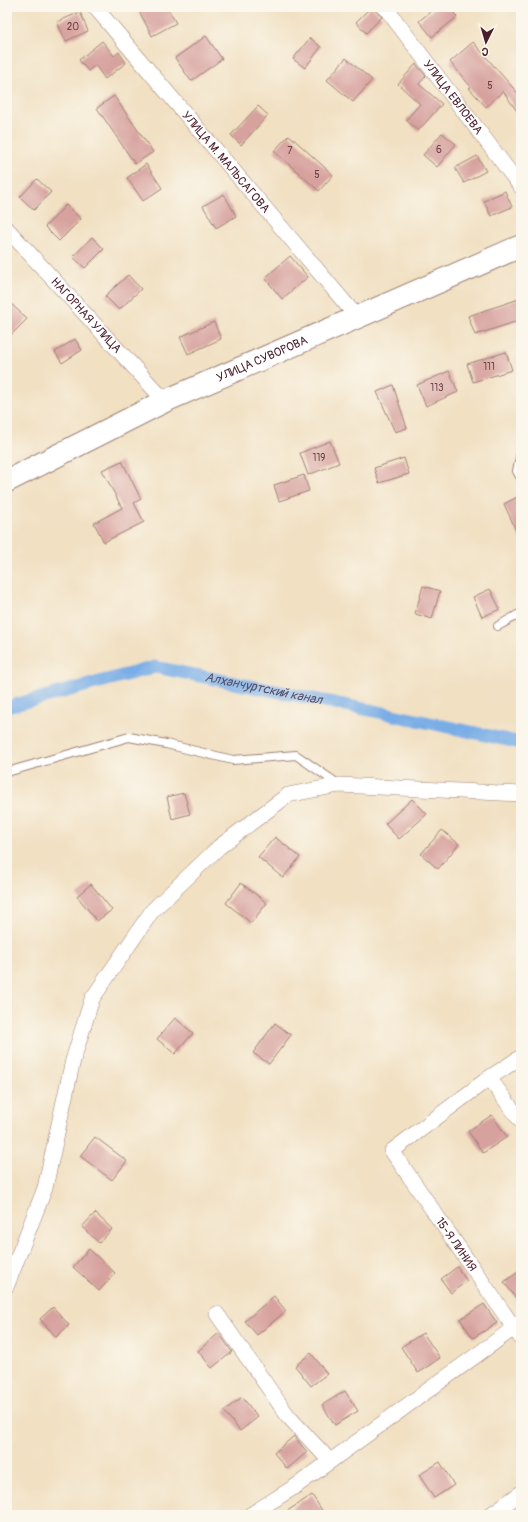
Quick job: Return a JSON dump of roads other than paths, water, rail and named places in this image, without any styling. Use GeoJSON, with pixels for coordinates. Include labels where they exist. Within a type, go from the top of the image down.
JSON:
{"type":"FeatureCollection","features":[{"type":"Feature","properties":{"kind":"main road","name":"УЛИЦА СУВОРОВА"},"geometry":{"type":"LineString","coordinates":[[7,481],[165,401],[521,246]]}},
{"type":"Feature","properties":{"kind":"street","name":"УЛИЦА М. МАЛЬСАГОВА"},"geometry":{"type":"LineString","coordinates":[[95,7],[357,317]]}},
{"type":"Feature","properties":{"kind":"street","name":"УЛИЦА ЕВЛОЕВА"},"geometry":{"type":"LineString","coordinates":[[385,7],[521,187]]}},
{"type":"Feature","properties":{"kind":"street","name":"НАГОРНАЯ УЛИЦА"},"geometry":{"type":"LineString","coordinates":[[7,229],[165,401]]}},
{"type":"Feature","properties":{"kind":"street"},"geometry":{"type":"LineString","coordinates":[[7,1285],[45,1188],[73,1060],[92,999],[152,911],[219,847],[288,795],[339,785],[521,794]]}},
{"type":"Feature","properties":{"kind":"street"},"geometry":{"type":"LineString","coordinates":[[521,1057],[490,1078],[521,1121]]}},
{"type":"Feature","properties":{"kind":"street","name":"15-Я ЛИНИЯ"},"geometry":{"type":"LineString","coordinates":[[490,1078],[392,1151],[519,1329]]}},
{"type":"Feature","properties":{"kind":"street"},"geometry":{"type":"LineString","coordinates":[[217,1314],[288,1416],[330,1461]]}},
{"type":"Feature","properties":{"kind":"street"},"geometry":{"type":"LineString","coordinates":[[250,1515],[296,1486],[519,1329]]}},
{"type":"Feature","properties":{"kind":"street"},"geometry":{"type":"LineString","coordinates":[[490,1515],[521,1493]]}},
{"type":"Feature","properties":{"kind":"lane"},"geometry":{"type":"LineString","coordinates":[[521,452],[517,471],[521,478]]}},
{"type":"Feature","properties":{"kind":"lane"},"geometry":{"type":"LineString","coordinates":[[498,626],[521,613]]}},
{"type":"Feature","properties":{"kind":"lane"},"geometry":{"type":"LineString","coordinates":[[7,772],[129,737],[233,760],[296,755],[339,785]]}},
{"type":"Feature","properties":{"kind":"waterway","name":"Алханчуртский канал"},"geometry":{"type":"LineString","coordinates":[[7,707],[155,667],[389,714],[521,743]]}}]}
